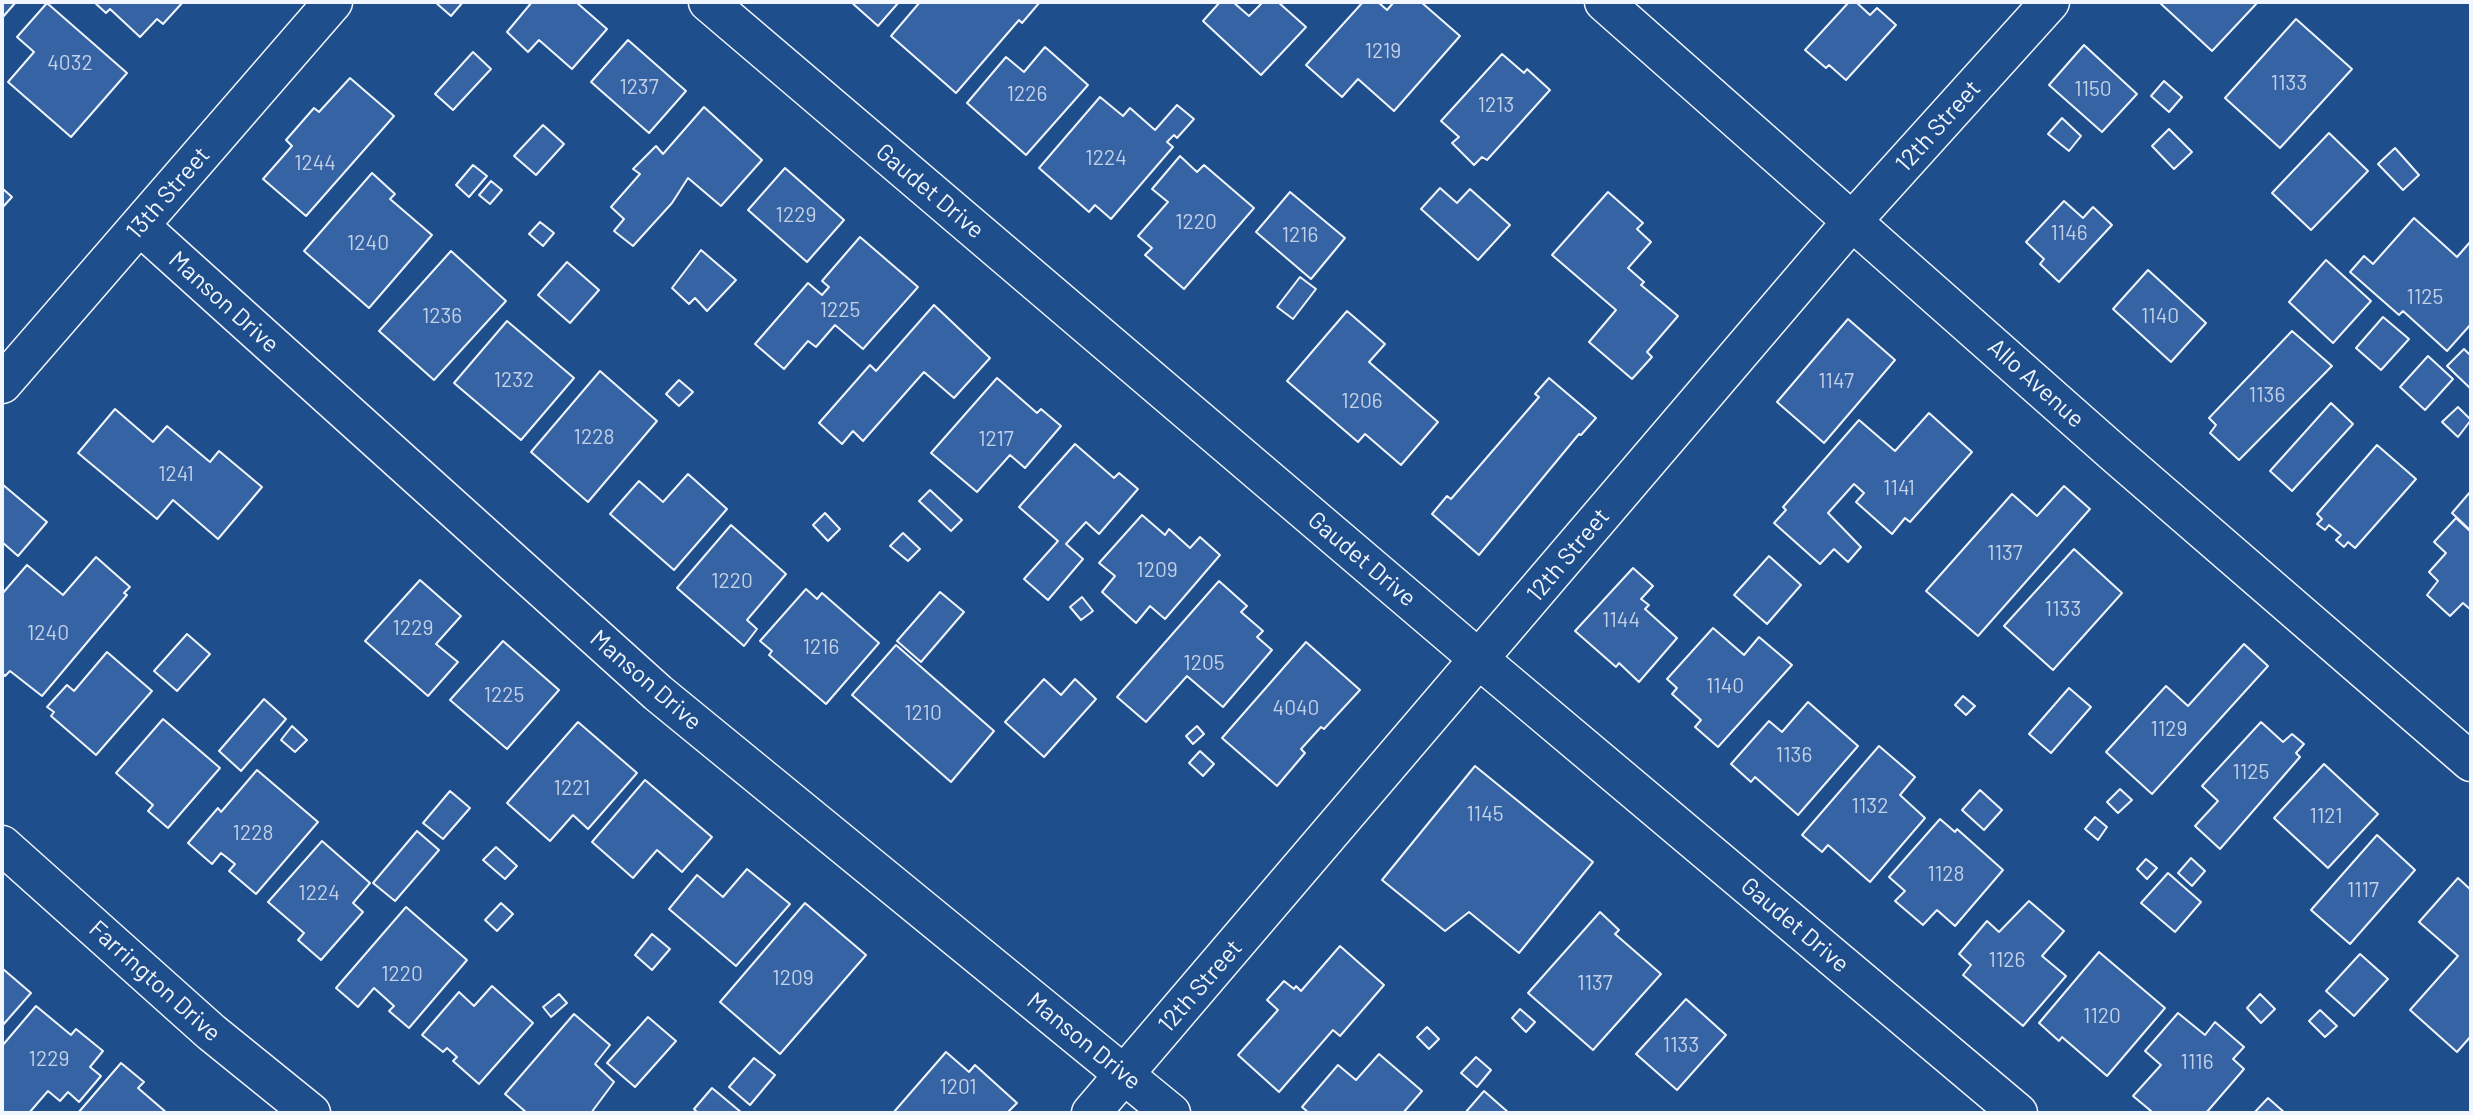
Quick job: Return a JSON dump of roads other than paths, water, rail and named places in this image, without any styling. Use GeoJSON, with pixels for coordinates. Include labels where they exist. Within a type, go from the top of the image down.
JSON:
{"type":"FeatureCollection","features":[{"type":"Feature","properties":{"kind":"street","name":"13th Street"},"geometry":{"type":"LineString","coordinates":[[2,384],[333,2]]}},
{"type":"Feature","properties":{"kind":"street","name":"Gaudet Drive"},"geometry":{"type":"LineString","coordinates":[[708,2],[1480,660],[2018,1113]]}},
{"type":"Feature","properties":{"kind":"street","name":"Allo Avenue"},"geometry":{"type":"LineString","coordinates":[[1604,2],[1854,219],[2114,453],[2471,762]]}},
{"type":"Feature","properties":{"kind":"street","name":"12th Street"},"geometry":{"type":"LineString","coordinates":[[1091,1113],[1854,219],[2050,2]]}},
{"type":"Feature","properties":{"kind":"street","name":"Manson Drive"},"geometry":{"type":"LineString","coordinates":[[140,226],[658,693],[1171,1113]]}},
{"type":"Feature","properties":{"kind":"street","name":"Farrington Drive"},"geometry":{"type":"LineString","coordinates":[[2,845],[211,1032],[311,1113]]}}]}
